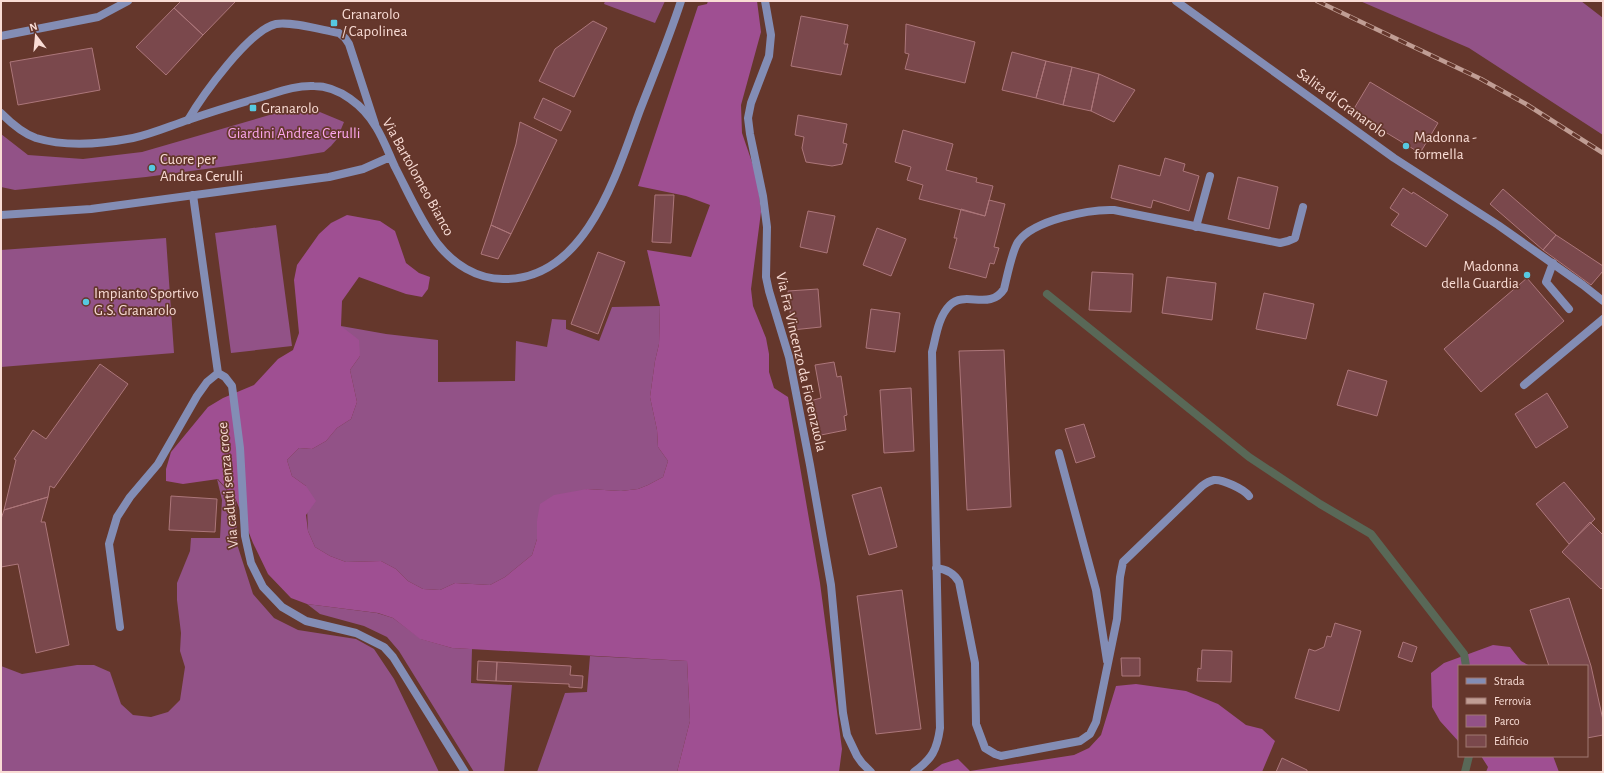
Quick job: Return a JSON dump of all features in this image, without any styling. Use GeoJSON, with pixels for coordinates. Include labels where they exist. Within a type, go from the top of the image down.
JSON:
{"type":"FeatureCollection","features":[{"type":"Feature","properties":{"kind":"street"},"geometry":{"type":"LineString","coordinates":[[1,36],[98,16],[128,1]]}},
{"type":"Feature","properties":{"kind":"street","name":"Via Bartolomeo Bianco"},"geometry":{"type":"LineString","coordinates":[[1,112],[18,128],[35,137],[76,143],[133,138],[282,91],[306,86],[317,86],[337,91],[354,102],[376,126],[390,157],[432,234],[442,249],[454,261],[480,276],[498,279],[525,277],[549,267],[564,255],[581,237],[597,214],[615,178],[681,1]]}},
{"type":"Feature","properties":{"kind":"street","name":"Via Fra Vincenzo da Fiorenzuola"},"geometry":{"type":"LineString","coordinates":[[765,1],[770,34],[769,56],[751,103],[748,118],[763,196],[767,227],[766,277],[768,291],[789,357],[810,465],[831,586],[843,713],[847,736],[856,756],[871,772]]}},
{"type":"Feature","properties":{"kind":"street","name":"Salita di Granarolo"},"geometry":{"type":"LineString","coordinates":[[1176,1],[1394,158],[1498,225],[1603,301]]}},
{"type":"Feature","properties":{"kind":"street"},"geometry":{"type":"LineString","coordinates":[[188,120],[213,81],[251,40],[264,29],[276,24],[290,24],[339,33],[345,38],[349,44],[376,126]]}},
{"type":"Feature","properties":{"kind":"street"},"geometry":{"type":"LineString","coordinates":[[1,215],[91,209],[328,177],[363,169],[390,157]]}},
{"type":"Feature","properties":{"kind":"street"},"geometry":{"type":"LineString","coordinates":[[1196,227],[1210,176]]}},
{"type":"Feature","properties":{"kind":"street"},"geometry":{"type":"LineString","coordinates":[[120,627],[109,544],[116,517],[130,497],[158,464],[197,396],[207,382],[218,373],[193,195]]}},
{"type":"Feature","properties":{"kind":"street"},"geometry":{"type":"LineString","coordinates":[[914,772],[928,760],[935,751],[939,734],[932,352],[938,328],[950,304],[962,299],[985,300],[994,298],[1000,294],[1004,289],[1017,244],[1024,235],[1053,221],[1083,212],[1104,209],[1131,213],[1280,243],[1288,242],[1295,238],[1303,207]]}},
{"type":"Feature","properties":{"kind":"street"},"geometry":{"type":"LineString","coordinates":[[1553,264],[1546,282],[1570,310]]}},
{"type":"Feature","properties":{"kind":"street"},"geometry":{"type":"LineString","coordinates":[[1524,385],[1603,319]]}},
{"type":"Feature","properties":{"kind":"street","name":"Via caduti senza croce"},"geometry":{"type":"LineString","coordinates":[[218,373],[225,377],[232,386],[240,448],[245,536],[251,563],[263,587],[282,607],[306,621],[356,633],[384,646],[393,657],[466,772]]}},
{"type":"Feature","properties":{"kind":"street"},"geometry":{"type":"LineString","coordinates":[[1059,453],[1096,590],[1108,668]]}},
{"type":"Feature","properties":{"kind":"street"},"geometry":{"type":"LineString","coordinates":[[936,568],[944,569],[954,574],[960,582],[975,663],[976,724],[982,741],[990,752],[1001,756],[1011,755],[1080,741],[1090,734],[1096,722],[1117,620],[1120,577],[1123,562],[1208,482],[1220,480],[1245,491],[1249,496]]}},
{"type":"Feature","properties":{"kind":"green space"},"geometry":{"type":"Polygon","coordinates":[[[605,1],[665,1],[655,23],[604,4],[605,1]]]}},
{"type":"Feature","properties":{"kind":"green space"},"geometry":{"type":"Polygon","coordinates":[[[1360,1],[1581,1],[1603,18],[1603,135],[1469,48],[1360,1]]]}},
{"type":"Feature","properties":{"kind":"green space","name":"Giardini Andrea Cerulli"},"geometry":{"type":"Polygon","coordinates":[[[290,109],[315,110],[344,122],[337,139],[324,152],[287,158],[146,177],[15,190],[1,187],[1,134],[28,155],[83,159],[142,152],[290,109]]]}},
{"type":"Feature","properties":{"kind":"green space"},"geometry":{"type":"Polygon","coordinates":[[[276,225],[292,346],[231,353],[215,233],[276,225]]]}},
{"type":"Feature","properties":{"kind":"green space","name":"Impianto Sportivo G.S. Granarolo"},"geometry":{"type":"Polygon","coordinates":[[[166,238],[174,353],[1,367],[1,250],[166,238]]]}},
{"type":"Feature","properties":{"kind":"green space"},"geometry":{"type":"Polygon","coordinates":[[[660,306],[659,344],[650,397],[657,430],[658,447],[668,461],[663,477],[638,489],[621,491],[587,489],[537,521],[537,539],[532,555],[505,577],[490,585],[455,583],[440,590],[423,589],[408,581],[396,569],[381,561],[346,562],[330,556],[315,547],[308,531],[306,486],[292,476],[287,460],[299,448],[312,449],[326,441],[337,428],[351,419],[357,402],[350,370],[360,356],[341,326],[386,334],[438,340],[438,382],[515,381],[516,341],[547,347],[552,319],[566,320],[566,329],[599,341],[612,307],[660,306]]]}},
{"type":"Feature","properties":{"kind":"green space"},"geometry":{"type":"Polygon","coordinates":[[[217,479],[236,500],[237,544],[253,594],[274,618],[298,630],[356,639],[374,649],[394,679],[439,772],[1,772],[1,666],[22,674],[77,665],[94,665],[110,672],[121,704],[133,715],[151,717],[168,712],[180,700],[185,667],[180,651],[181,633],[177,600],[177,583],[190,551],[191,538],[220,538],[222,500],[217,479]]]}},
{"type":"Feature","properties":{"kind":"green space"},"geometry":{"type":"Polygon","coordinates":[[[307,604],[377,613],[393,618],[421,639],[452,648],[472,649],[471,683],[512,685],[504,772],[474,772],[399,651],[387,637],[364,626],[320,614],[307,604]]]}},
{"type":"Feature","properties":{"kind":"green space"},"geometry":{"type":"Polygon","coordinates":[[[590,656],[687,661],[690,721],[677,772],[537,772],[565,693],[587,692],[590,656]]]}},
{"type":"Feature","properties":{"kind":"shaded area"},"geometry":{"type":"Polygon","coordinates":[[[708,1],[757,1],[761,32],[741,105],[742,133],[757,177],[761,212],[751,289],[753,306],[766,338],[769,354],[769,372],[774,388],[788,397],[820,583],[842,749],[839,772],[677,772],[690,721],[687,661],[452,648],[420,639],[393,618],[378,613],[307,604],[291,598],[268,574],[253,543],[236,500],[218,479],[183,484],[166,481],[166,469],[171,452],[208,407],[223,398],[254,385],[278,359],[293,350],[299,333],[294,280],[297,265],[319,234],[331,223],[347,215],[380,221],[395,231],[406,263],[419,273],[430,277],[428,289],[422,297],[406,294],[359,277],[342,301],[341,326],[359,340],[360,356],[350,370],[357,402],[351,419],[337,428],[326,441],[312,449],[299,448],[287,460],[292,476],[306,486],[316,501],[306,515],[308,531],[315,547],[330,556],[346,562],[381,561],[396,569],[408,581],[423,589],[440,590],[455,583],[490,585],[505,577],[532,555],[537,539],[537,521],[540,504],[554,495],[587,489],[621,491],[638,489],[663,477],[668,461],[658,447],[657,430],[650,397],[659,344],[660,306],[647,250],[691,257],[710,205],[686,196],[638,186],[698,6],[707,4],[708,1]]]}},
{"type":"Feature","properties":{"kind":"shaded area"},"geometry":{"type":"Polygon","coordinates":[[[1493,645],[1510,647],[1521,661],[1528,665],[1458,665],[1458,741],[1440,721],[1432,707],[1431,673],[1444,663],[1493,645]]]}},
{"type":"Feature","properties":{"kind":"shaded area"},"geometry":{"type":"Polygon","coordinates":[[[1136,684],[1186,691],[1218,704],[1246,725],[1262,729],[1275,741],[1262,772],[931,772],[942,764],[958,759],[970,771],[1074,755],[1089,748],[1101,735],[1116,686],[1136,684]]]}},
{"type":"Feature","properties":{"kind":"shaded area"},"geometry":{"type":"Polygon","coordinates":[[[1482,757],[1553,757],[1559,772],[1486,772],[1488,767],[1482,757]]]}},
{"type":"Feature","properties":{"kind":"building"},"geometry":{"type":"Polygon","coordinates":[[[181,1],[235,2],[203,35],[174,8],[181,1]]]}},
{"type":"Feature","properties":{"kind":"building"},"geometry":{"type":"Polygon","coordinates":[[[174,8],[203,35],[166,75],[136,47],[174,8]]]}},
{"type":"Feature","properties":{"kind":"building"},"geometry":{"type":"Polygon","coordinates":[[[801,16],[848,25],[844,44],[848,44],[841,75],[791,66],[801,16]]]}},
{"type":"Feature","properties":{"kind":"building"},"geometry":{"type":"Polygon","coordinates":[[[593,21],[607,28],[574,97],[539,81],[555,49],[593,21]]]}},
{"type":"Feature","properties":{"kind":"building"},"geometry":{"type":"Polygon","coordinates":[[[906,24],[975,42],[965,83],[905,69],[909,54],[905,53],[906,24]]]}},
{"type":"Feature","properties":{"kind":"building"},"geometry":{"type":"Polygon","coordinates":[[[92,48],[100,90],[18,105],[10,62],[92,48]]]}},
{"type":"Feature","properties":{"kind":"building"},"geometry":{"type":"Polygon","coordinates":[[[1012,52],[1046,61],[1036,98],[1002,90],[1012,52]]]}},
{"type":"Feature","properties":{"kind":"building"},"geometry":{"type":"Polygon","coordinates":[[[1046,61],[1072,67],[1063,105],[1036,98],[1046,61]]]}},
{"type":"Feature","properties":{"kind":"building"},"geometry":{"type":"Polygon","coordinates":[[[1072,67],[1099,74],[1091,111],[1063,105],[1072,67]]]}},
{"type":"Feature","properties":{"kind":"building"},"geometry":{"type":"Polygon","coordinates":[[[1099,74],[1135,90],[1114,122],[1091,111],[1099,74]]]}},
{"type":"Feature","properties":{"kind":"building"},"geometry":{"type":"Polygon","coordinates":[[[1370,82],[1438,123],[1420,153],[1352,112],[1370,82]]]}},
{"type":"Feature","properties":{"kind":"building"},"geometry":{"type":"Polygon","coordinates":[[[543,98],[571,111],[561,131],[534,118],[543,98]]]}},
{"type":"Feature","properties":{"kind":"building"},"geometry":{"type":"Polygon","coordinates":[[[798,115],[847,124],[843,143],[847,144],[842,164],[832,166],[806,162],[802,148],[804,137],[795,135],[798,115]]]}},
{"type":"Feature","properties":{"kind":"building"},"geometry":{"type":"Polygon","coordinates":[[[520,122],[557,140],[511,234],[491,225],[516,144],[520,122]]]}},
{"type":"Feature","properties":{"kind":"building"},"geometry":{"type":"Polygon","coordinates":[[[903,130],[953,144],[946,170],[977,178],[976,182],[993,186],[985,216],[919,199],[923,185],[907,180],[911,167],[895,162],[903,130]]]}},
{"type":"Feature","properties":{"kind":"building"},"geometry":{"type":"Polygon","coordinates":[[[1165,158],[1185,164],[1183,171],[1199,176],[1189,211],[1153,200],[1151,208],[1111,198],[1119,165],[1160,176],[1165,158]]]}},
{"type":"Feature","properties":{"kind":"building"},"geometry":{"type":"Polygon","coordinates":[[[1238,177],[1278,187],[1269,229],[1228,219],[1238,177]]]}},
{"type":"Feature","properties":{"kind":"building"},"geometry":{"type":"Polygon","coordinates":[[[1403,188],[1412,194],[1413,192],[1448,215],[1426,247],[1391,225],[1399,214],[1390,208],[1403,188]]]}},
{"type":"Feature","properties":{"kind":"building"},"geometry":{"type":"Polygon","coordinates":[[[1503,189],[1556,235],[1543,250],[1490,204],[1503,189]]]}},
{"type":"Feature","properties":{"kind":"building"},"geometry":{"type":"Polygon","coordinates":[[[655,195],[674,195],[671,243],[652,242],[655,195]]]}},
{"type":"Feature","properties":{"kind":"building"},"geometry":{"type":"Polygon","coordinates":[[[989,200],[1005,204],[994,247],[999,248],[994,264],[990,263],[986,278],[949,268],[957,238],[954,238],[961,209],[985,216],[989,200]]]}},
{"type":"Feature","properties":{"kind":"building"},"geometry":{"type":"Polygon","coordinates":[[[808,211],[835,216],[827,253],[800,247],[808,211]]]}},
{"type":"Feature","properties":{"kind":"building"},"geometry":{"type":"Polygon","coordinates":[[[491,225],[511,234],[498,259],[481,254],[491,225]]]}},
{"type":"Feature","properties":{"kind":"building"},"geometry":{"type":"Polygon","coordinates":[[[877,228],[906,239],[891,276],[863,265],[877,228]]]}},
{"type":"Feature","properties":{"kind":"building"},"geometry":{"type":"Polygon","coordinates":[[[1556,235],[1603,266],[1603,271],[1591,285],[1543,250],[1556,235]]]}},
{"type":"Feature","properties":{"kind":"building"},"geometry":{"type":"Polygon","coordinates":[[[598,252],[625,262],[598,334],[571,324],[598,252]]]}},
{"type":"Feature","properties":{"kind":"building"},"geometry":{"type":"Polygon","coordinates":[[[1092,272],[1133,274],[1131,312],[1089,310],[1092,272]]]}},
{"type":"Feature","properties":{"kind":"building"},"geometry":{"type":"Polygon","coordinates":[[[1167,277],[1216,283],[1212,320],[1162,313],[1167,277]]]}},
{"type":"Feature","properties":{"kind":"building"},"geometry":{"type":"Polygon","coordinates":[[[1527,278],[1564,321],[1481,392],[1444,349],[1527,278]]]}},
{"type":"Feature","properties":{"kind":"building"},"geometry":{"type":"Polygon","coordinates":[[[818,289],[821,327],[792,330],[788,291],[818,289]]]}},
{"type":"Feature","properties":{"kind":"building"},"geometry":{"type":"Polygon","coordinates":[[[1264,293],[1314,304],[1306,339],[1256,329],[1264,293]]]}},
{"type":"Feature","properties":{"kind":"building"},"geometry":{"type":"Polygon","coordinates":[[[871,309],[900,313],[895,352],[866,348],[871,309]]]}},
{"type":"Feature","properties":{"kind":"building"},"geometry":{"type":"Polygon","coordinates":[[[1004,350],[1011,507],[967,510],[959,351],[1004,350]]]}},
{"type":"Feature","properties":{"kind":"building"},"geometry":{"type":"Polygon","coordinates":[[[834,362],[837,377],[841,376],[847,415],[844,416],[846,430],[816,436],[810,401],[821,398],[815,365],[834,362]]]}},
{"type":"Feature","properties":{"kind":"building"},"geometry":{"type":"Polygon","coordinates":[[[100,364],[128,384],[54,488],[50,486],[48,497],[4,510],[16,460],[14,459],[33,430],[46,439],[100,364]]]}},
{"type":"Feature","properties":{"kind":"building"},"geometry":{"type":"Polygon","coordinates":[[[1348,370],[1387,381],[1377,416],[1337,405],[1348,370]]]}},
{"type":"Feature","properties":{"kind":"building"},"geometry":{"type":"Polygon","coordinates":[[[911,388],[914,451],[884,453],[880,390],[911,388]]]}},
{"type":"Feature","properties":{"kind":"building"},"geometry":{"type":"Polygon","coordinates":[[[1547,393],[1568,427],[1536,448],[1515,414],[1547,393]]]}},
{"type":"Feature","properties":{"kind":"building"},"geometry":{"type":"Polygon","coordinates":[[[1084,424],[1095,457],[1076,463],[1065,429],[1084,424]]]}},
{"type":"Feature","properties":{"kind":"building"},"geometry":{"type":"Polygon","coordinates":[[[1564,482],[1595,519],[1569,544],[1536,504],[1564,482]]]}},
{"type":"Feature","properties":{"kind":"building"},"geometry":{"type":"Polygon","coordinates":[[[881,487],[897,547],[869,555],[852,495],[881,487]]]}},
{"type":"Feature","properties":{"kind":"building"},"geometry":{"type":"Polygon","coordinates":[[[171,496],[217,499],[215,532],[169,530],[171,496]]]}},
{"type":"Feature","properties":{"kind":"building"},"geometry":{"type":"Polygon","coordinates":[[[48,497],[41,522],[45,522],[69,645],[36,653],[18,564],[1,567],[1,519],[4,510],[48,497]]]}},
{"type":"Feature","properties":{"kind":"building"},"geometry":{"type":"Polygon","coordinates":[[[1590,522],[1603,535],[1603,587],[1601,589],[1562,552],[1590,522]]]}},
{"type":"Feature","properties":{"kind":"building"},"geometry":{"type":"Polygon","coordinates":[[[902,590],[921,729],[876,734],[857,596],[902,590]]]}},
{"type":"Feature","properties":{"kind":"building"},"geometry":{"type":"Polygon","coordinates":[[[1569,598],[1591,666],[1603,720],[1603,735],[1588,738],[1588,665],[1549,665],[1530,610],[1569,598]]]}},
{"type":"Feature","properties":{"kind":"building"},"geometry":{"type":"Polygon","coordinates":[[[1335,623],[1361,631],[1339,711],[1295,698],[1309,649],[1315,651],[1324,647],[1327,636],[1331,637],[1335,623]]]}},
{"type":"Feature","properties":{"kind":"building"},"geometry":{"type":"Polygon","coordinates":[[[1403,642],[1417,647],[1412,662],[1398,657],[1403,642]]]}},
{"type":"Feature","properties":{"kind":"building"},"geometry":{"type":"Polygon","coordinates":[[[1202,650],[1232,651],[1231,682],[1197,681],[1198,668],[1201,669],[1202,650]]]}},
{"type":"Feature","properties":{"kind":"building"},"geometry":{"type":"Polygon","coordinates":[[[1121,658],[1140,658],[1140,676],[1122,676],[1121,658]]]}},
{"type":"Feature","properties":{"kind":"building"},"geometry":{"type":"Polygon","coordinates":[[[478,661],[497,662],[496,681],[477,680],[478,661]]]}},
{"type":"Feature","properties":{"kind":"building"},"geometry":{"type":"Polygon","coordinates":[[[497,662],[571,666],[570,675],[583,676],[582,688],[569,687],[569,684],[496,681],[497,662]]]}},
{"type":"Feature","properties":{"kind":"building"},"geometry":{"type":"Polygon","coordinates":[[[1282,758],[1307,770],[1307,772],[1276,772],[1282,758]]]}},
{"type":"Feature","properties":{"kind":"waterway"},"geometry":{"type":"LineString","coordinates":[[1047,294],[1249,457],[1320,504],[1371,534],[1464,654],[1466,665]]}},
{"type":"Feature","properties":{"kind":"waterway"},"geometry":{"type":"LineString","coordinates":[[1465,772],[1469,757]]}},
{"type":"Feature","properties":{"kind":"railway"},"geometry":{"type":"LineString","coordinates":[[1317,1],[1481,79],[1526,104],[1603,153]]}},
{"type":"Feature","properties":{"kind":"place","name":"Granarolo / Capolinea"},"geometry":{"type":"Point","coordinates":[334,23]}},
{"type":"Feature","properties":{"kind":"place","name":"Granarolo"},"geometry":{"type":"Point","coordinates":[253,108]}},
{"type":"Feature","properties":{"kind":"place","name":"Madonna - formella"},"geometry":{"type":"Point","coordinates":[1406,146]}},
{"type":"Feature","properties":{"kind":"place","name":"Cuore per Andrea Cerulli"},"geometry":{"type":"Point","coordinates":[152,168]}},
{"type":"Feature","properties":{"kind":"place","name":"Madonna della Guardia"},"geometry":{"type":"Point","coordinates":[1527,275]}},
{"type":"Feature","properties":{"kind":"place","name":"Impianto Sportivo G.S. Granarolo"},"geometry":{"type":"Point","coordinates":[86,302]}}]}
